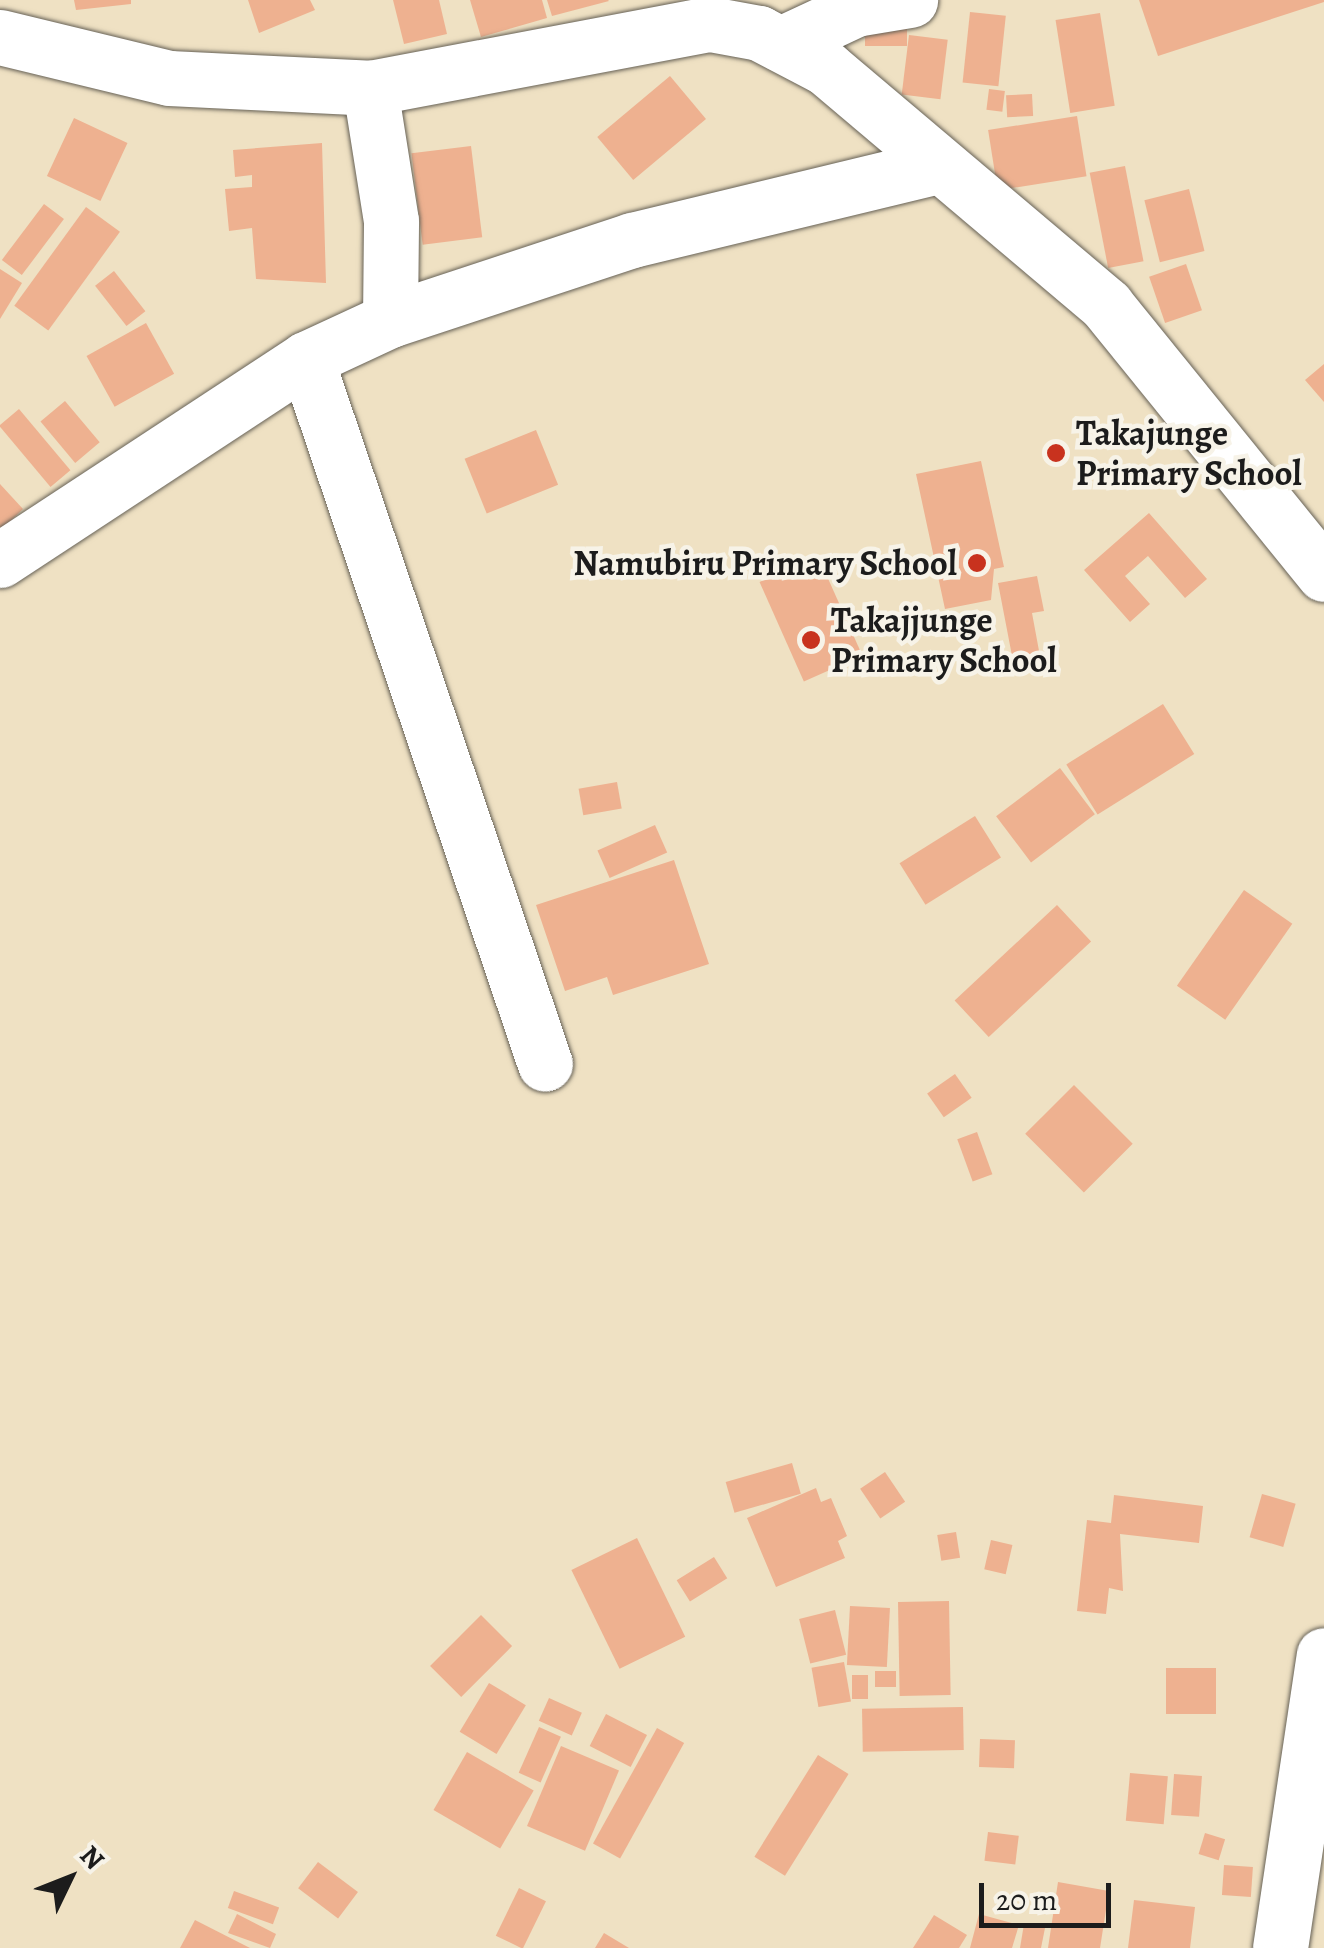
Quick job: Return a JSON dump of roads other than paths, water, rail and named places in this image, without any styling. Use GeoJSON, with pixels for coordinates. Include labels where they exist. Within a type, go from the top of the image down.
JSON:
{"type":"FeatureCollection","features":[{"type":"Feature","properties":{"kind":"street"},"geometry":{"type":"LineString","coordinates":[[0,37],[169,78],[370,88],[710,24],[761,26],[910,0]]}},
{"type":"Feature","properties":{"kind":"street"},"geometry":{"type":"LineString","coordinates":[[761,26],[826,68],[1106,306],[1324,574]]}},
{"type":"Feature","properties":{"kind":"street"},"geometry":{"type":"LineString","coordinates":[[370,88],[391,221],[390,320]]}},
{"type":"Feature","properties":{"kind":"street"},"geometry":{"type":"LineString","coordinates":[[0,560],[306,359],[390,320],[632,240],[938,166]]}},
{"type":"Feature","properties":{"kind":"street"},"geometry":{"type":"LineString","coordinates":[[306,359],[545,1064]]}},
{"type":"Feature","properties":{"kind":"street"},"geometry":{"type":"LineString","coordinates":[[1296,1942],[1324,1655]]}},
{"type":"Feature","properties":{"kind":"place","name":"Takajunge Primary School"},"geometry":{"type":"Point","coordinates":[1056,453]}},
{"type":"Feature","properties":{"kind":"place","name":"Namubiru Primary School"},"geometry":{"type":"Point","coordinates":[977,563]}},
{"type":"Feature","properties":{"kind":"place","name":"Takajjunge Primary School"},"geometry":{"type":"Point","coordinates":[811,640]}}]}
